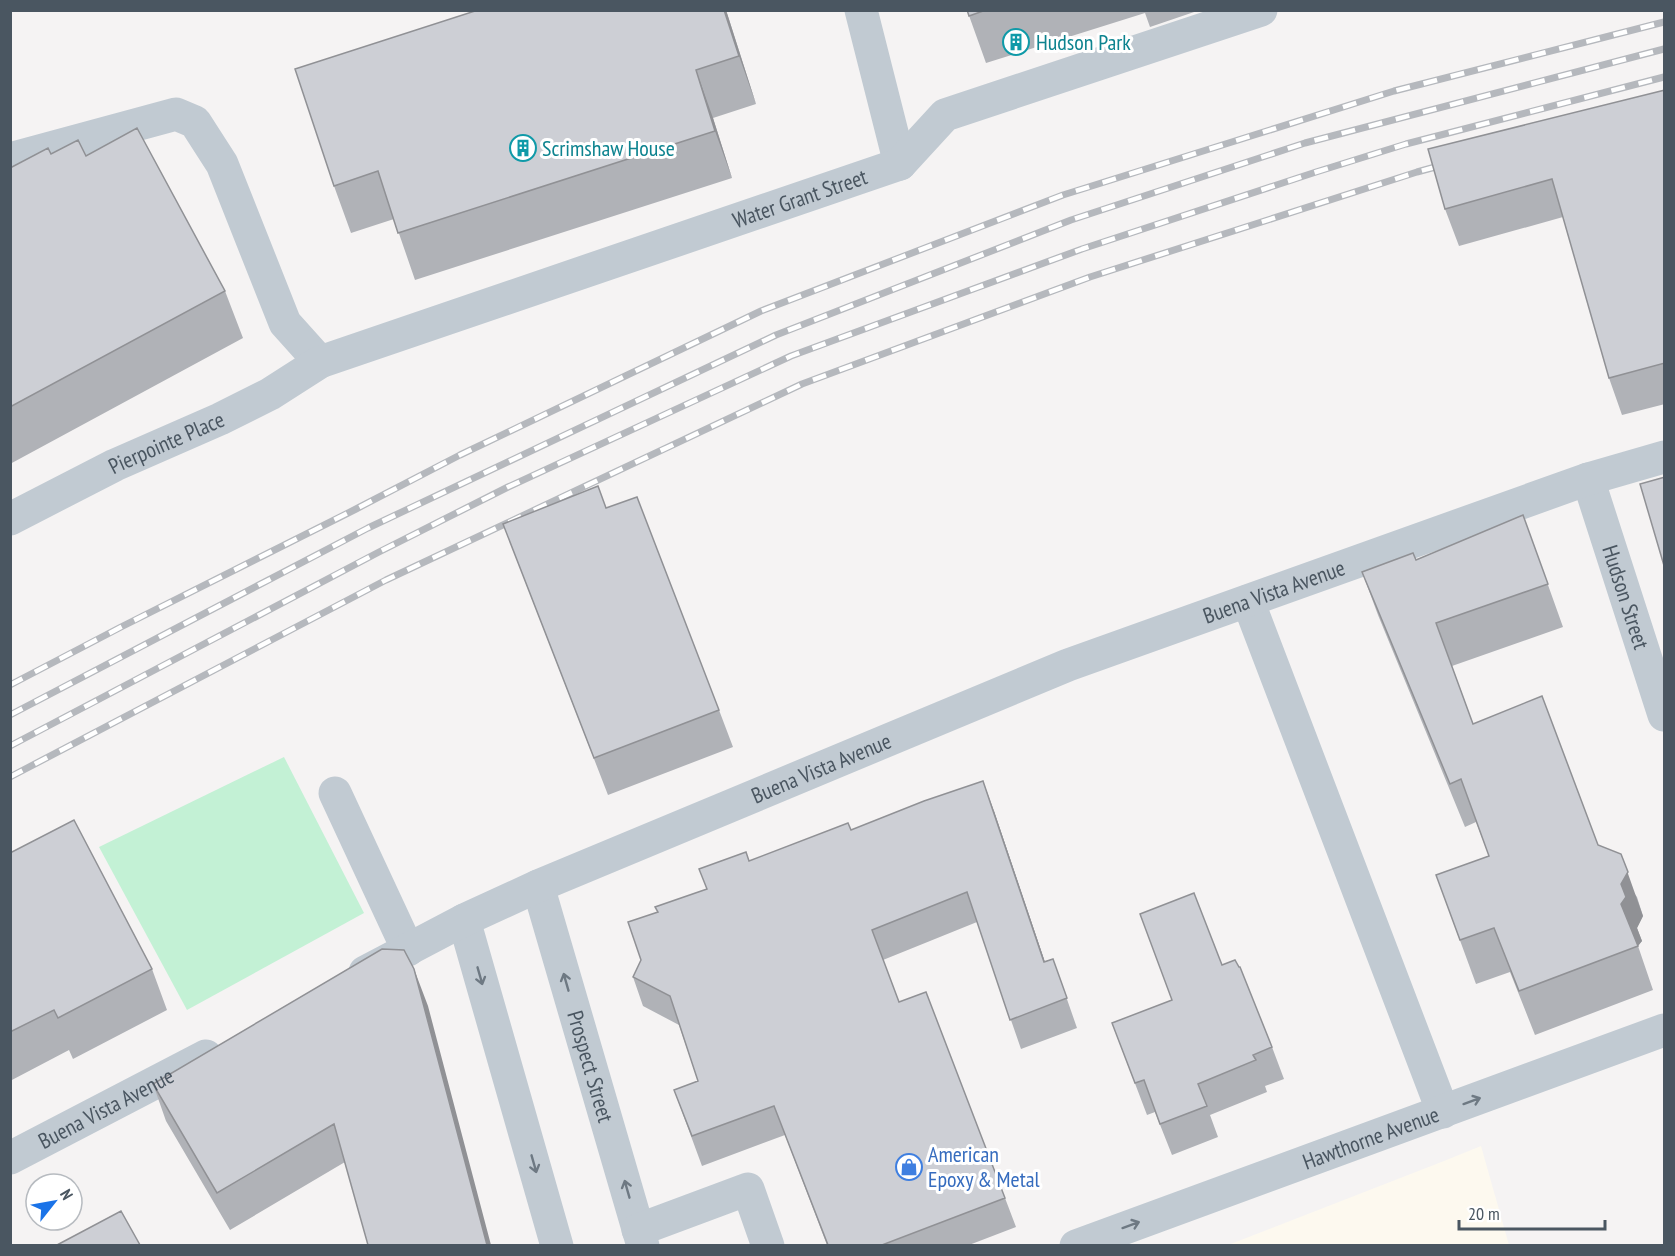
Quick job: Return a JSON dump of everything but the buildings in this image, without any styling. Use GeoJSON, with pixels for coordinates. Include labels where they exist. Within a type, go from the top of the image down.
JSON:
{"type":"FeatureCollection","features":[{"type":"Feature","properties":{"kind":"street"},"geometry":{"type":"LineString","coordinates":[[861,10],[900,164]]}},
{"type":"Feature","properties":{"kind":"street","name":"Water Grant Street"},"geometry":{"type":"LineString","coordinates":[[320,362],[900,164],[945,115],[1261,10]]}},
{"type":"Feature","properties":{"kind":"street"},"geometry":{"type":"LineString","coordinates":[[10,159],[176,114],[195,122],[222,164],[285,324],[320,362]]}},
{"type":"Feature","properties":{"kind":"street","name":"Pierpointe Place"},"geometry":{"type":"LineString","coordinates":[[10,519],[115,465],[270,394],[320,362]]}},
{"type":"Feature","properties":{"kind":"street","name":"Buena Vista Avenue"},"geometry":{"type":"LineString","coordinates":[[335,988],[464,920],[538,886],[1068,665],[1588,479],[1665,456]]}},
{"type":"Feature","properties":{"kind":"street","name":"Hudson Street"},"geometry":{"type":"LineString","coordinates":[[1588,479],[1665,716]]}},
{"type":"Feature","properties":{"kind":"street"},"geometry":{"type":"LineString","coordinates":[[1248,601],[1443,1112]]}},
{"type":"Feature","properties":{"kind":"street"},"geometry":{"type":"LineString","coordinates":[[335,793],[408,950]]}},
{"type":"Feature","properties":{"kind":"street","name":"Prospect Street"},"geometry":{"type":"LineString","coordinates":[[538,886],[641,1238]]}},
{"type":"Feature","properties":{"kind":"street"},"geometry":{"type":"LineString","coordinates":[[464,920],[557,1245]]}},
{"type":"Feature","properties":{"kind":"street","name":"Hawthorne Avenue"},"geometry":{"type":"LineString","coordinates":[[1076,1245],[1665,1030]]}},
{"type":"Feature","properties":{"kind":"street","name":"Buena Vista Avenue"},"geometry":{"type":"LineString","coordinates":[[10,1158],[230,1043]]}},
{"type":"Feature","properties":{"kind":"street"},"geometry":{"type":"LineString","coordinates":[[641,1238],[748,1189],[768,1245]]}},
{"type":"Feature","properties":{"kind":"shaded area"},"geometry":{"type":"Polygon","coordinates":[[[1481,1146],[1509,1245],[1228,1245],[1444,1161],[1481,1146]]]}},
{"type":"Feature","properties":{"kind":"green space"},"geometry":{"type":"Polygon","coordinates":[[[284,757],[364,913],[187,1010],[99,847],[284,757]]]}},
{"type":"Feature","properties":{"kind":"railway"},"geometry":{"type":"LineString","coordinates":[[10,685],[460,455],[761,311],[1063,195],[1394,91],[1664,22]]}},
{"type":"Feature","properties":{"kind":"railway"},"geometry":{"type":"LineString","coordinates":[[10,715],[368,528],[776,335],[1071,220],[1305,143],[1664,49]]}},
{"type":"Feature","properties":{"kind":"railway"},"geometry":{"type":"LineString","coordinates":[[10,746],[379,552],[508,487],[791,356],[1082,249],[1316,172],[1406,144],[1664,77]]}},
{"type":"Feature","properties":{"kind":"railway"},"geometry":{"type":"LineString","coordinates":[[10,777],[386,580],[802,384],[1090,277],[1450,163]]}},
{"type":"Feature","properties":{"kind":"place","name":"Hudson Park"},"geometry":{"type":"Point","coordinates":[1016,42]}},
{"type":"Feature","properties":{"kind":"place","name":"Scrimshaw House"},"geometry":{"type":"Point","coordinates":[523,148]}},
{"type":"Feature","properties":{"kind":"place","name":"American Epoxy & Metal"},"geometry":{"type":"Point","coordinates":[909,1167]}}]}
